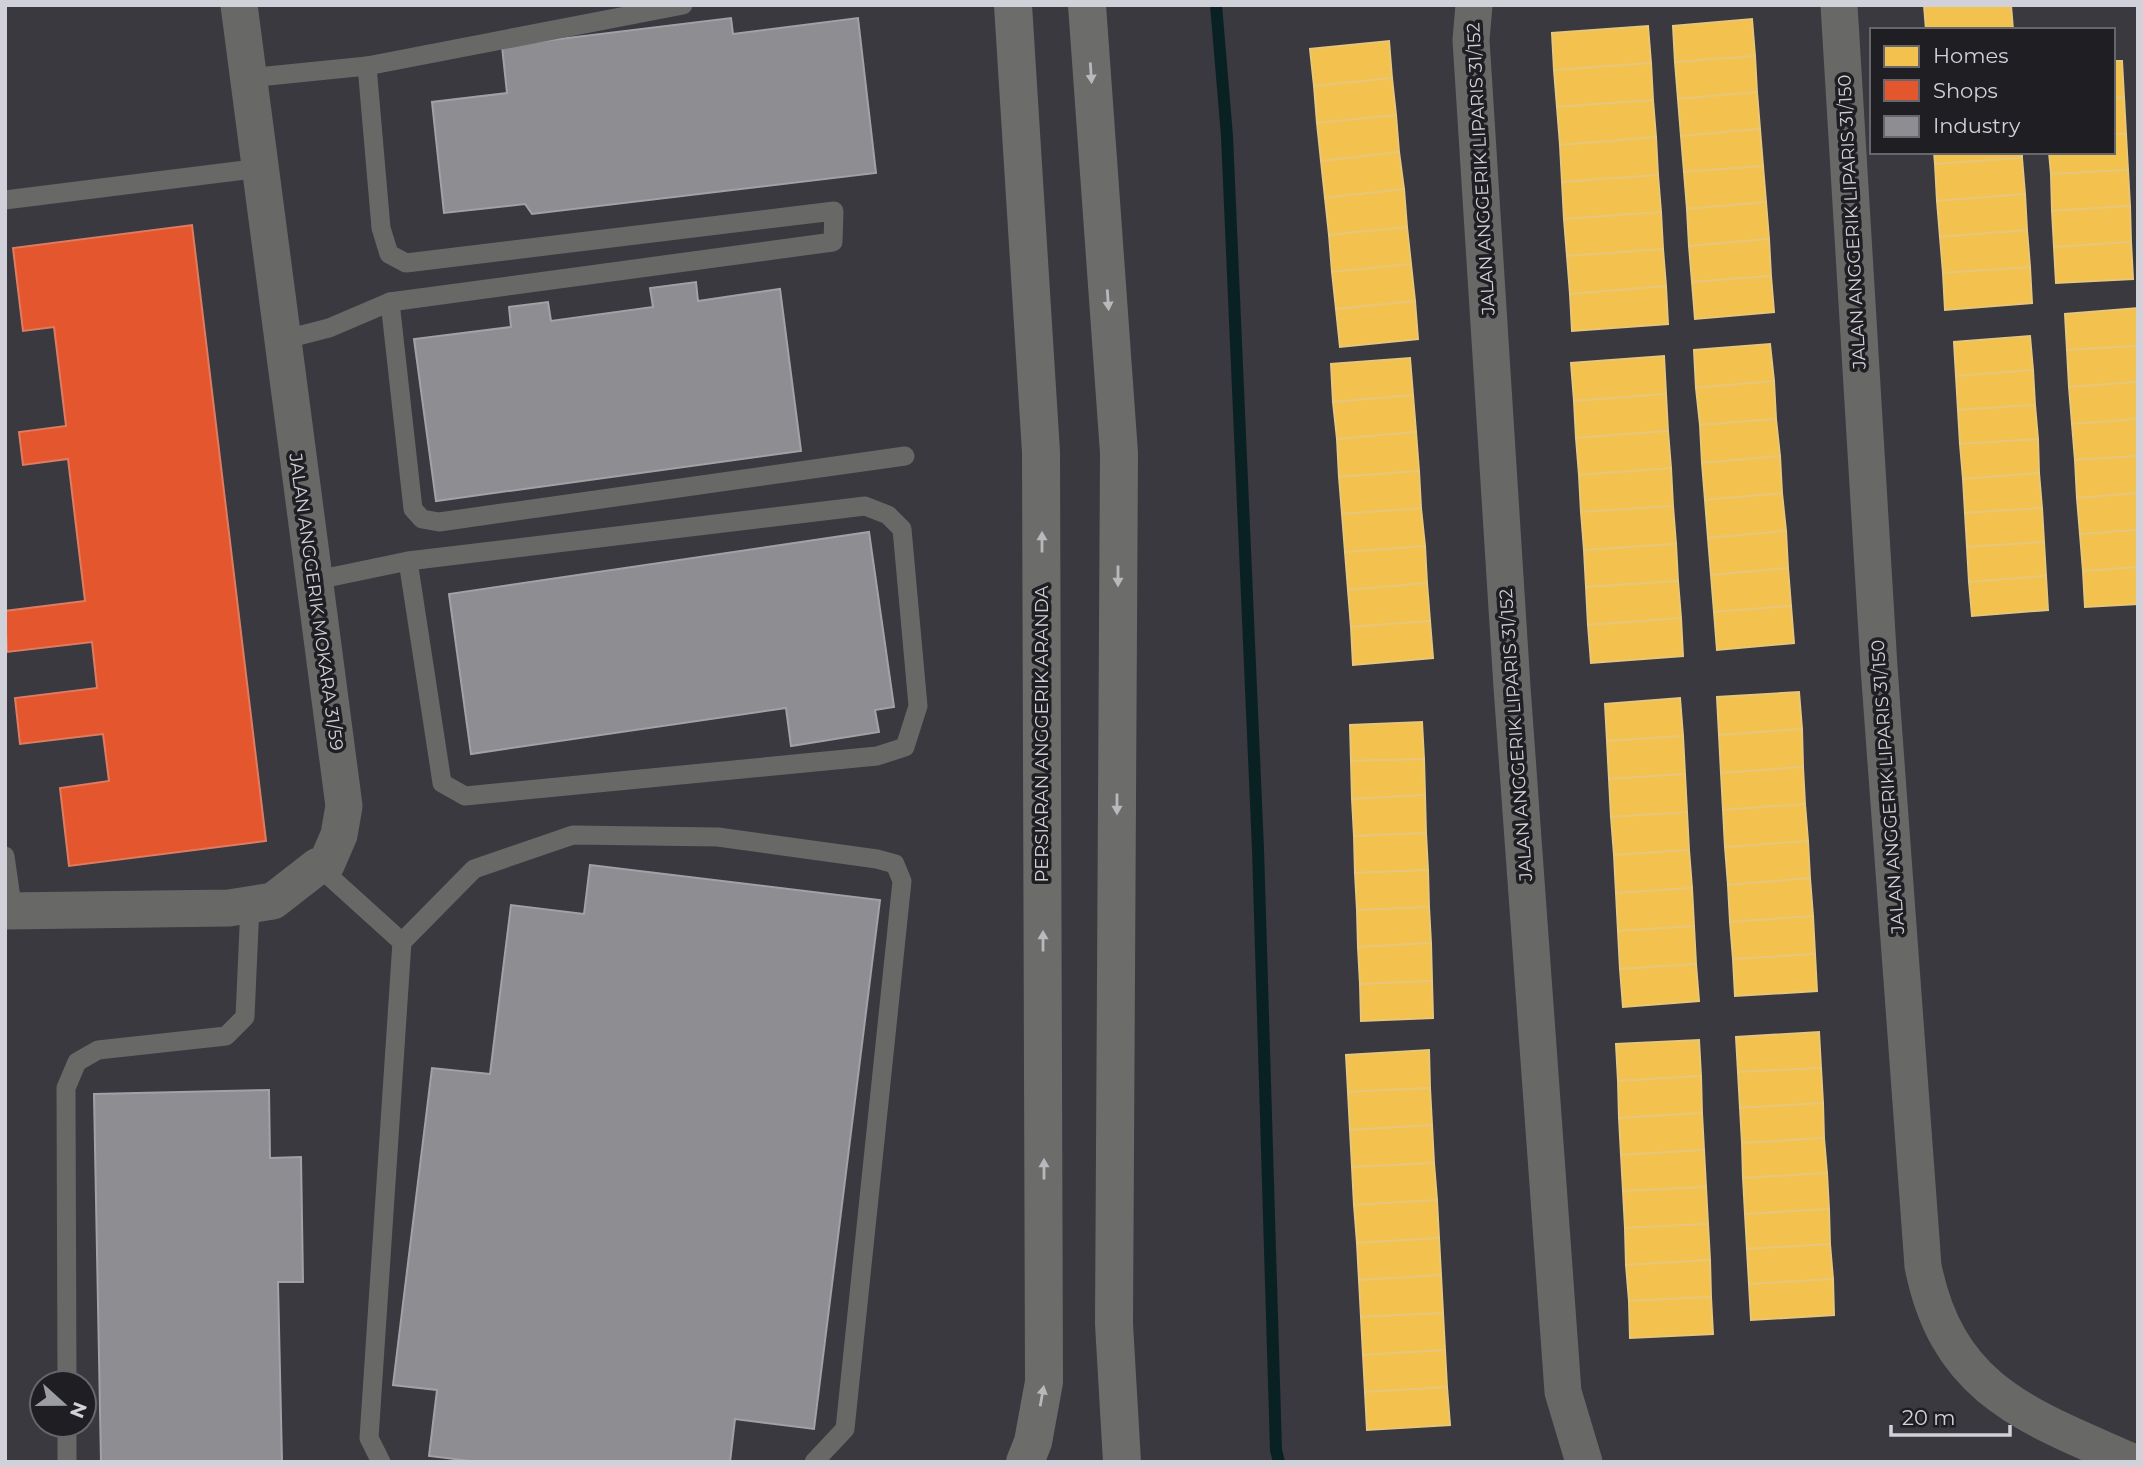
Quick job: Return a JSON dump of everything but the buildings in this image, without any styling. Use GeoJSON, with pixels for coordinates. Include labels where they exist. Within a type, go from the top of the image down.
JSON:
{"type":"FeatureCollection","features":[{"type":"Feature","properties":{"kind":"main road","name":"PERSIARAN ANGGERIK ARANDA"},"geometry":{"type":"LineString","coordinates":[[1013,5],[1041,452],[1044,1382],[1033,1442],[1025,1462]]}},
{"type":"Feature","properties":{"kind":"main road"},"geometry":{"type":"LineString","coordinates":[[1087,5],[1119,453],[1114,1324],[1122,1462]]}},
{"type":"Feature","properties":{"kind":"street","name":"JALAN ANGGERIK MOKARA 31/59"},"geometry":{"type":"LineString","coordinates":[[9,911],[229,908],[273,901],[318,866],[326,865],[339,835],[344,806],[312,581],[239,5]]}},
{"type":"Feature","properties":{"kind":"street","name":"JALAN ANGGERIK LIPARIS 31/152"},"geometry":{"type":"LineString","coordinates":[[1474,5],[1471,40],[1512,687],[1563,1392],[1584,1462]]}},
{"type":"Feature","properties":{"kind":"street","name":"JALAN ANGGERIK LIPARIS 31/150"},"geometry":{"type":"LineString","coordinates":[[1839,5],[1879,667],[1923,1266],[1940,1325],[1963,1360],[1985,1386],[2035,1420],[2132,1462]]}},
{"type":"Feature","properties":{"kind":"lane"},"geometry":{"type":"LineString","coordinates":[[248,78],[367,66],[684,5]]}},
{"type":"Feature","properties":{"kind":"lane"},"geometry":{"type":"LineString","coordinates":[[282,340],[329,328],[390,302],[834,242],[834,211],[406,263],[388,254],[381,228],[367,66]]}},
{"type":"Feature","properties":{"kind":"lane"},"geometry":{"type":"LineString","coordinates":[[5,200],[261,168]]}},
{"type":"Feature","properties":{"kind":"lane"},"geometry":{"type":"LineString","coordinates":[[390,302],[413,509],[422,519],[439,522],[905,456]]}},
{"type":"Feature","properties":{"kind":"lane"},"geometry":{"type":"LineString","coordinates":[[312,581],[408,562],[865,506],[888,514],[902,529],[918,706],[905,747],[877,756],[465,796],[442,783],[408,562]]}},
{"type":"Feature","properties":{"kind":"lane"},"geometry":{"type":"LineString","coordinates":[[381,1462],[369,1438],[402,942],[474,869],[573,835],[718,837],[895,864],[902,881],[845,1429],[814,1462]]}},
{"type":"Feature","properties":{"kind":"lane"},"geometry":{"type":"LineString","coordinates":[[5,856],[9,911]]}},
{"type":"Feature","properties":{"kind":"lane"},"geometry":{"type":"LineString","coordinates":[[318,866],[402,942]]}},
{"type":"Feature","properties":{"kind":"lane"},"geometry":{"type":"LineString","coordinates":[[67,1369],[66,1088],[77,1062],[98,1050],[226,1036],[245,1017],[250,905]]}},
{"type":"Feature","properties":{"kind":"lane"},"geometry":{"type":"LineString","coordinates":[[67,1439],[67,1462]]}},
{"type":"Feature","properties":{"kind":"waterway"},"geometry":{"type":"LineString","coordinates":[[1216,5],[1227,136],[1258,849],[1276,1450],[1279,1462]]}}]}
